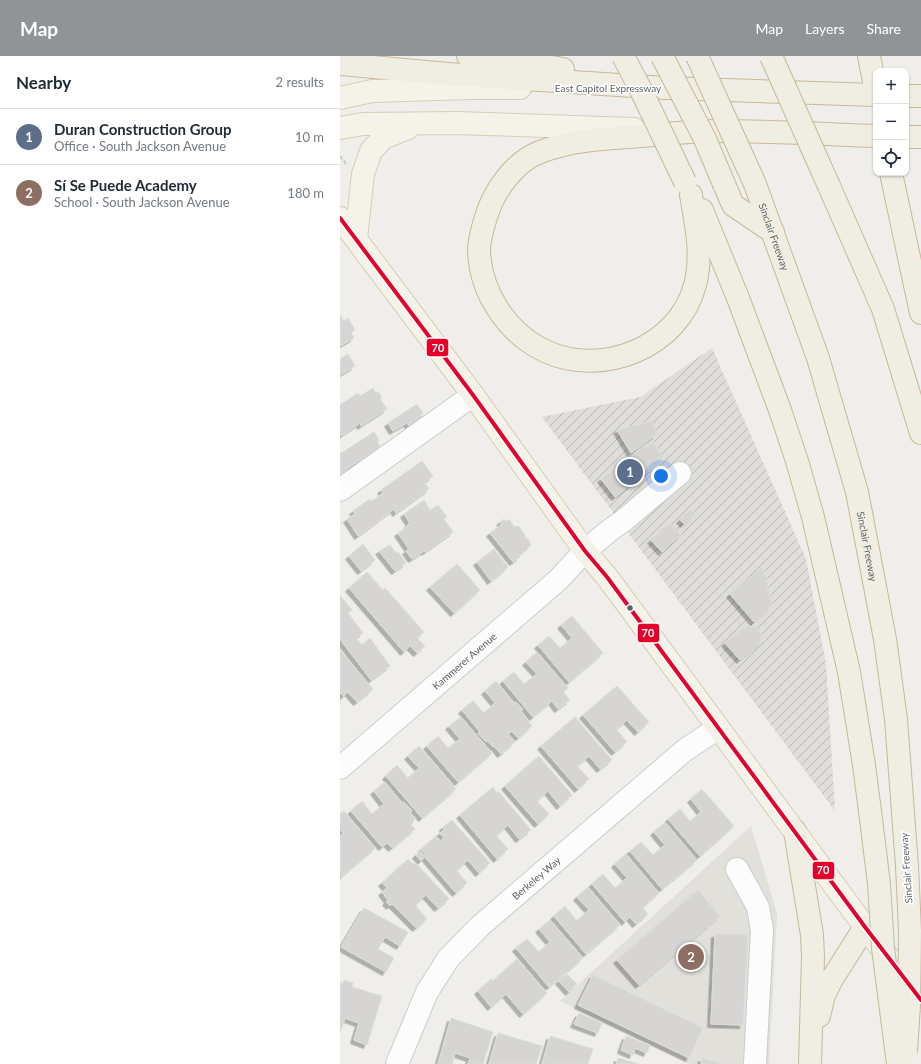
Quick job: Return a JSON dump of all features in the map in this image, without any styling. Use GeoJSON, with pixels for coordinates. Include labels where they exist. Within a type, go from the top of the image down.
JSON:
{"type":"FeatureCollection","features":[{"type":"Feature","properties":{"kind":"highway"},"geometry":{"type":"LineString","coordinates":[[468,56],[528,63],[665,88]]}},
{"type":"Feature","properties":{"kind":"highway"},"geometry":{"type":"LineString","coordinates":[[623,56],[688,188],[702,210],[735,290],[780,410],[797,461],[813,517],[849,672],[861,744],[879,884],[883,948],[898,1064]]}},
{"type":"Feature","properties":{"kind":"highway"},"geometry":{"type":"LineString","coordinates":[[662,56],[705,139],[733,205],[773,232]]}},
{"type":"Feature","properties":{"kind":"highway","name":"Sinclair Freeway"},"geometry":{"type":"LineString","coordinates":[[697,56],[756,184],[818,358],[857,492],[885,639],[896,719],[910,931],[909,1005],[905,1064]]}},
{"type":"Feature","properties":{"kind":"highway"},"geometry":{"type":"LineString","coordinates":[[771,56],[883,309],[921,433]]}},
{"type":"Feature","properties":{"kind":"highway"},"geometry":{"type":"LineString","coordinates":[[869,56],[873,78]]}},
{"type":"Feature","properties":{"kind":"highway"},"geometry":{"type":"LineString","coordinates":[[340,64],[448,74],[665,88]]}},
{"type":"Feature","properties":{"kind":"highway","name":"East Capitol Expressway"},"geometry":{"type":"LineString","coordinates":[[665,88],[873,94]]}},
{"type":"Feature","properties":{"kind":"highway"},"geometry":{"type":"LineString","coordinates":[[909,96],[921,96]]}},
{"type":"Feature","properties":{"kind":"highway"},"geometry":{"type":"LineString","coordinates":[[688,188],[699,245],[699,264],[696,284],[689,302],[680,317],[667,332],[648,346],[629,354],[606,359],[588,361],[567,358],[545,351],[524,339],[509,324],[497,308],[488,290],[482,269],[479,249],[482,231],[488,211],[497,192],[508,177],[537,153],[559,145],[581,140],[714,131],[873,136]]}},
{"type":"Feature","properties":{"kind":"highway"},"geometry":{"type":"LineString","coordinates":[[909,137],[921,137]]}},
{"type":"Feature","properties":{"kind":"highway"},"geometry":{"type":"LineString","coordinates":[[893,181],[921,313]]}},
{"type":"Feature","properties":{"kind":"highway"},"geometry":{"type":"LineString","coordinates":[[795,831],[812,935],[811,1057]]}},
{"type":"Feature","properties":{"kind":"highway"},"geometry":{"type":"LineString","coordinates":[[811,1057],[824,995],[832,979],[865,927]]}},
{"type":"Feature","properties":{"kind":"main road","name":"East Capitol Expressway"},"geometry":{"type":"LineString","coordinates":[[340,98],[372,91],[472,88],[665,88]]}},
{"type":"Feature","properties":{"kind":"main road"},"geometry":{"type":"LineString","coordinates":[[340,128],[363,124],[457,124],[714,131]]}},
{"type":"Feature","properties":{"kind":"main road"},"geometry":{"type":"LineString","coordinates":[[356,239],[363,174],[370,151],[383,138],[405,128],[457,124]]}},
{"type":"Feature","properties":{"kind":"main road"},"geometry":{"type":"LineString","coordinates":[[340,218],[473,395],[584,550],[621,596],[865,927],[921,1000]]}},
{"type":"Feature","properties":{"kind":"street"},"geometry":{"type":"LineString","coordinates":[[340,490],[473,395]]}},
{"type":"Feature","properties":{"kind":"street","name":"Kammerer Avenue"},"geometry":{"type":"LineString","coordinates":[[340,768],[558,580],[584,550],[680,473]]}},
{"type":"Feature","properties":{"kind":"street","name":"Berkeley Way"},"geometry":{"type":"LineString","coordinates":[[397,1064],[427,992],[448,959],[479,928],[686,750],[718,728]]}},
{"type":"Feature","properties":{"kind":"street"},"geometry":{"type":"LineString","coordinates":[[737,869],[758,907],[761,916],[762,930],[755,1064]]}},
{"type":"Feature","properties":{"kind":"shaded area"},"geometry":{"type":"Polygon","coordinates":[[[712,348],[806,559],[826,664],[835,811],[542,417],[640,397],[712,348]]]}},
{"type":"Feature","properties":{"kind":"shaded area"},"geometry":{"type":"Polygon","coordinates":[[[751,826],[777,914],[769,1064],[689,1064],[560,1001],[751,826]]]}},
{"type":"Feature","properties":{"kind":"building"},"geometry":{"type":"Polygon","coordinates":[[[340,315],[344,321],[348,318],[355,330],[351,332],[354,338],[340,346],[340,315]]]}},
{"type":"Feature","properties":{"kind":"building"},"geometry":{"type":"Polygon","coordinates":[[[348,354],[355,366],[340,375],[340,359],[348,354]]]}},
{"type":"Feature","properties":{"kind":"building"},"geometry":{"type":"Polygon","coordinates":[[[373,388],[376,393],[378,391],[382,398],[380,399],[387,409],[361,426],[360,423],[341,436],[340,405],[358,393],[360,396],[373,388]]]}},
{"type":"Feature","properties":{"kind":"building"},"geometry":{"type":"Polygon","coordinates":[[[417,404],[423,413],[421,414],[424,419],[410,427],[407,423],[393,431],[388,423],[417,404]]]}},
{"type":"Feature","properties":{"kind":"building"},"geometry":{"type":"Polygon","coordinates":[[[652,421],[656,435],[631,453],[617,430],[652,421]]]}},
{"type":"Feature","properties":{"kind":"building"},"geometry":{"type":"Polygon","coordinates":[[[374,432],[379,440],[377,441],[380,447],[346,469],[349,474],[340,480],[340,454],[374,432]]]}},
{"type":"Feature","properties":{"kind":"building"},"geometry":{"type":"Polygon","coordinates":[[[653,442],[663,458],[657,463],[658,465],[615,497],[601,479],[644,446],[646,448],[653,442]]]}},
{"type":"Feature","properties":{"kind":"building"},"geometry":{"type":"Polygon","coordinates":[[[422,461],[433,476],[424,482],[429,489],[396,513],[394,509],[358,536],[347,519],[355,514],[353,511],[370,499],[372,501],[383,493],[381,490],[422,461]]]}},
{"type":"Feature","properties":{"kind":"building"},"geometry":{"type":"Polygon","coordinates":[[[424,500],[430,510],[438,505],[447,517],[444,519],[453,532],[425,552],[424,551],[412,559],[406,551],[409,549],[398,533],[410,523],[404,514],[424,500]]]}},
{"type":"Feature","properties":{"kind":"building"},"geometry":{"type":"Polygon","coordinates":[[[690,510],[694,515],[684,524],[680,520],[690,510]]]}},
{"type":"Feature","properties":{"kind":"building"},"geometry":{"type":"Polygon","coordinates":[[[504,519],[506,521],[510,520],[514,527],[519,526],[525,535],[524,536],[530,541],[529,542],[531,545],[518,555],[520,557],[513,562],[490,533],[502,524],[500,522],[504,519]]]}},
{"type":"Feature","properties":{"kind":"building"},"geometry":{"type":"Polygon","coordinates":[[[670,523],[681,535],[662,552],[651,540],[670,523]]]}},
{"type":"Feature","properties":{"kind":"building"},"geometry":{"type":"Polygon","coordinates":[[[363,544],[375,560],[361,571],[349,556],[363,544]]]}},
{"type":"Feature","properties":{"kind":"building"},"geometry":{"type":"Polygon","coordinates":[[[390,545],[396,553],[398,552],[406,563],[395,571],[379,551],[390,545]]]}},
{"type":"Feature","properties":{"kind":"building"},"geometry":{"type":"Polygon","coordinates":[[[494,549],[508,567],[491,581],[477,562],[494,549]]]}},
{"type":"Feature","properties":{"kind":"building"},"geometry":{"type":"Polygon","coordinates":[[[457,564],[480,590],[454,613],[430,587],[457,564]]]}},
{"type":"Feature","properties":{"kind":"building"},"geometry":{"type":"Polygon","coordinates":[[[763,566],[772,605],[754,622],[730,594],[763,566]]]}},
{"type":"Feature","properties":{"kind":"building"},"geometry":{"type":"Polygon","coordinates":[[[367,572],[383,590],[385,588],[424,632],[417,638],[425,646],[417,653],[410,646],[404,652],[349,588],[367,572]]]}},
{"type":"Feature","properties":{"kind":"building"},"geometry":{"type":"Polygon","coordinates":[[[340,595],[352,610],[348,613],[363,633],[356,638],[362,645],[370,638],[390,666],[371,680],[340,639],[340,595]]]}},
{"type":"Feature","properties":{"kind":"building"},"geometry":{"type":"Polygon","coordinates":[[[572,616],[603,653],[569,682],[538,645],[549,636],[560,648],[572,638],[561,625],[572,616]]]}},
{"type":"Feature","properties":{"kind":"building"},"geometry":{"type":"Polygon","coordinates":[[[748,625],[753,628],[755,627],[763,636],[760,638],[762,641],[740,660],[725,643],[748,625]]]}},
{"type":"Feature","properties":{"kind":"building"},"geometry":{"type":"Polygon","coordinates":[[[340,650],[373,689],[357,702],[348,692],[344,696],[340,693],[340,650]]]}},
{"type":"Feature","properties":{"kind":"building"},"geometry":{"type":"Polygon","coordinates":[[[537,652],[568,688],[563,692],[570,700],[558,709],[552,701],[533,717],[503,681],[514,672],[524,684],[537,674],[526,662],[537,652]]]}},
{"type":"Feature","properties":{"kind":"building"},"geometry":{"type":"Polygon","coordinates":[[[496,681],[514,703],[516,702],[523,709],[521,711],[532,726],[518,738],[512,731],[508,734],[515,742],[501,754],[487,740],[486,742],[478,733],[480,732],[462,710],[473,701],[484,713],[495,703],[485,691],[496,681]]]}},
{"type":"Feature","properties":{"kind":"building"},"geometry":{"type":"Polygon","coordinates":[[[617,686],[649,722],[638,732],[627,720],[616,729],[627,742],[615,752],[583,715],[617,686]]]}},
{"type":"Feature","properties":{"kind":"building"},"geometry":{"type":"Polygon","coordinates":[[[461,717],[492,753],[458,782],[427,746],[438,736],[448,748],[460,739],[449,726],[461,717]]]}},
{"type":"Feature","properties":{"kind":"building"},"geometry":{"type":"Polygon","coordinates":[[[575,717],[612,760],[600,769],[589,756],[577,766],[589,779],[578,789],[541,746],[575,717]]]}},
{"type":"Feature","properties":{"kind":"building"},"geometry":{"type":"Polygon","coordinates":[[[419,746],[456,789],[422,818],[386,776],[397,765],[408,778],[419,768],[408,756],[419,746]]]}},
{"type":"Feature","properties":{"kind":"building"},"geometry":{"type":"Polygon","coordinates":[[[539,756],[572,795],[560,806],[548,791],[537,801],[549,814],[538,824],[505,786],[539,756]]]}},
{"type":"Feature","properties":{"kind":"building"},"geometry":{"type":"Polygon","coordinates":[[[385,782],[402,803],[404,802],[412,811],[410,812],[416,819],[410,823],[415,829],[392,848],[387,843],[382,847],[351,811],[362,801],[372,814],[384,804],[374,791],[385,782]]]}},
{"type":"Feature","properties":{"kind":"building"},"geometry":{"type":"Polygon","coordinates":[[[493,787],[531,830],[519,839],[508,825],[496,835],[508,849],[497,859],[460,815],[493,787]]]}},
{"type":"Feature","properties":{"kind":"building"},"geometry":{"type":"Polygon","coordinates":[[[702,789],[734,826],[700,856],[668,819],[680,809],[690,821],[701,812],[691,799],[702,789]]]}},
{"type":"Feature","properties":{"kind":"building"},"geometry":{"type":"Polygon","coordinates":[[[344,811],[375,848],[341,877],[340,836],[343,833],[340,829],[340,814],[344,811]]]}},
{"type":"Feature","properties":{"kind":"building"},"geometry":{"type":"Polygon","coordinates":[[[452,820],[490,863],[479,873],[468,860],[456,870],[467,883],[456,893],[425,857],[421,861],[416,855],[420,851],[424,855],[425,854],[421,849],[436,836],[440,841],[444,838],[440,833],[444,830],[443,827],[452,820]]]}},
{"type":"Feature","properties":{"kind":"building"},"geometry":{"type":"Polygon","coordinates":[[[665,822],[697,860],[662,889],[630,851],[641,842],[653,855],[665,845],[654,832],[665,822]]]}},
{"type":"Feature","properties":{"kind":"building"},"geometry":{"type":"Polygon","coordinates":[[[626,854],[659,893],[642,907],[648,914],[636,924],[630,917],[625,922],[592,884],[603,874],[615,888],[627,878],[615,864],[626,854]]]}},
{"type":"Feature","properties":{"kind":"building"},"geometry":{"type":"Polygon","coordinates":[[[408,859],[413,864],[415,862],[449,899],[438,908],[426,895],[415,905],[427,919],[416,928],[392,904],[390,906],[386,902],[388,900],[382,892],[387,888],[382,883],[408,859]]]}},
{"type":"Feature","properties":{"kind":"building"},"geometry":{"type":"Polygon","coordinates":[[[588,887],[620,925],[586,954],[554,916],[565,906],[577,921],[589,910],[577,897],[588,887]]]}},
{"type":"Feature","properties":{"kind":"building"},"geometry":{"type":"Polygon","coordinates":[[[698,890],[720,916],[639,985],[617,960],[698,890]]]}},
{"type":"Feature","properties":{"kind":"building"},"geometry":{"type":"Polygon","coordinates":[[[364,908],[408,932],[400,946],[385,937],[378,949],[394,958],[386,972],[341,947],[364,908]]]}},
{"type":"Feature","properties":{"kind":"building"},"geometry":{"type":"Polygon","coordinates":[[[550,920],[583,958],[549,987],[516,948],[527,939],[539,952],[550,942],[539,929],[550,920]]]}},
{"type":"Feature","properties":{"kind":"building"},"geometry":{"type":"Polygon","coordinates":[[[715,934],[748,935],[743,1025],[711,1024],[715,934]]]}},
{"type":"Feature","properties":{"kind":"building"},"geometry":{"type":"Polygon","coordinates":[[[517,959],[547,993],[523,1014],[506,994],[491,1007],[478,991],[491,979],[494,981],[517,959]]]}},
{"type":"Feature","properties":{"kind":"building"},"geometry":{"type":"Polygon","coordinates":[[[567,974],[577,984],[569,992],[559,981],[567,974]]]}},
{"type":"Feature","properties":{"kind":"building"},"geometry":{"type":"Polygon","coordinates":[[[593,975],[703,1028],[689,1058],[578,1005],[593,975]]]}},
{"type":"Feature","properties":{"kind":"building"},"geometry":{"type":"Polygon","coordinates":[[[344,980],[353,983],[352,987],[382,996],[367,1045],[354,1040],[359,1023],[345,1018],[340,1033],[340,984],[343,984],[344,980]]]}},
{"type":"Feature","properties":{"kind":"building"},"geometry":{"type":"Polygon","coordinates":[[[579,1013],[602,1023],[598,1033],[574,1024],[579,1013]]]}},
{"type":"Feature","properties":{"kind":"building"},"geometry":{"type":"Polygon","coordinates":[[[451,1018],[493,1032],[483,1064],[468,1064],[470,1058],[455,1053],[452,1064],[438,1064],[451,1018]]]}},
{"type":"Feature","properties":{"kind":"building"},"geometry":{"type":"Polygon","coordinates":[[[498,1033],[542,1046],[536,1064],[489,1064],[498,1033]]]}},
{"type":"Feature","properties":{"kind":"building"},"geometry":{"type":"Polygon","coordinates":[[[550,1036],[593,1049],[588,1064],[542,1064],[550,1036]]]}},
{"type":"Feature","properties":{"kind":"building"},"geometry":{"type":"Polygon","coordinates":[[[626,1036],[650,1045],[647,1053],[635,1048],[633,1055],[621,1050],[626,1036]]]}},
{"type":"Feature","properties":{"kind":"building"},"geometry":{"type":"Polygon","coordinates":[[[618,1058],[639,1064],[616,1064],[618,1058]]]}},
{"type":"Feature","properties":{"kind":"building"},"geometry":{"type":"Polygon","coordinates":[[[702,1058],[722,1064],[701,1064],[702,1058]]]}},
{"type":"Feature","properties":{"kind":"transit line","name":"70"},"geometry":{"type":"LineString","coordinates":[[340,218],[473,395],[585,551],[607,577],[865,927],[921,1000]]}},
{"type":"Feature","properties":{"kind":"place","name":"Duran Construction Group"},"geometry":{"type":"Point","coordinates":[630,472]}},
{"type":"Feature","properties":{"kind":"place","name":"Sí Se Puede Academy"},"geometry":{"type":"Point","coordinates":[691,957]}}]}
